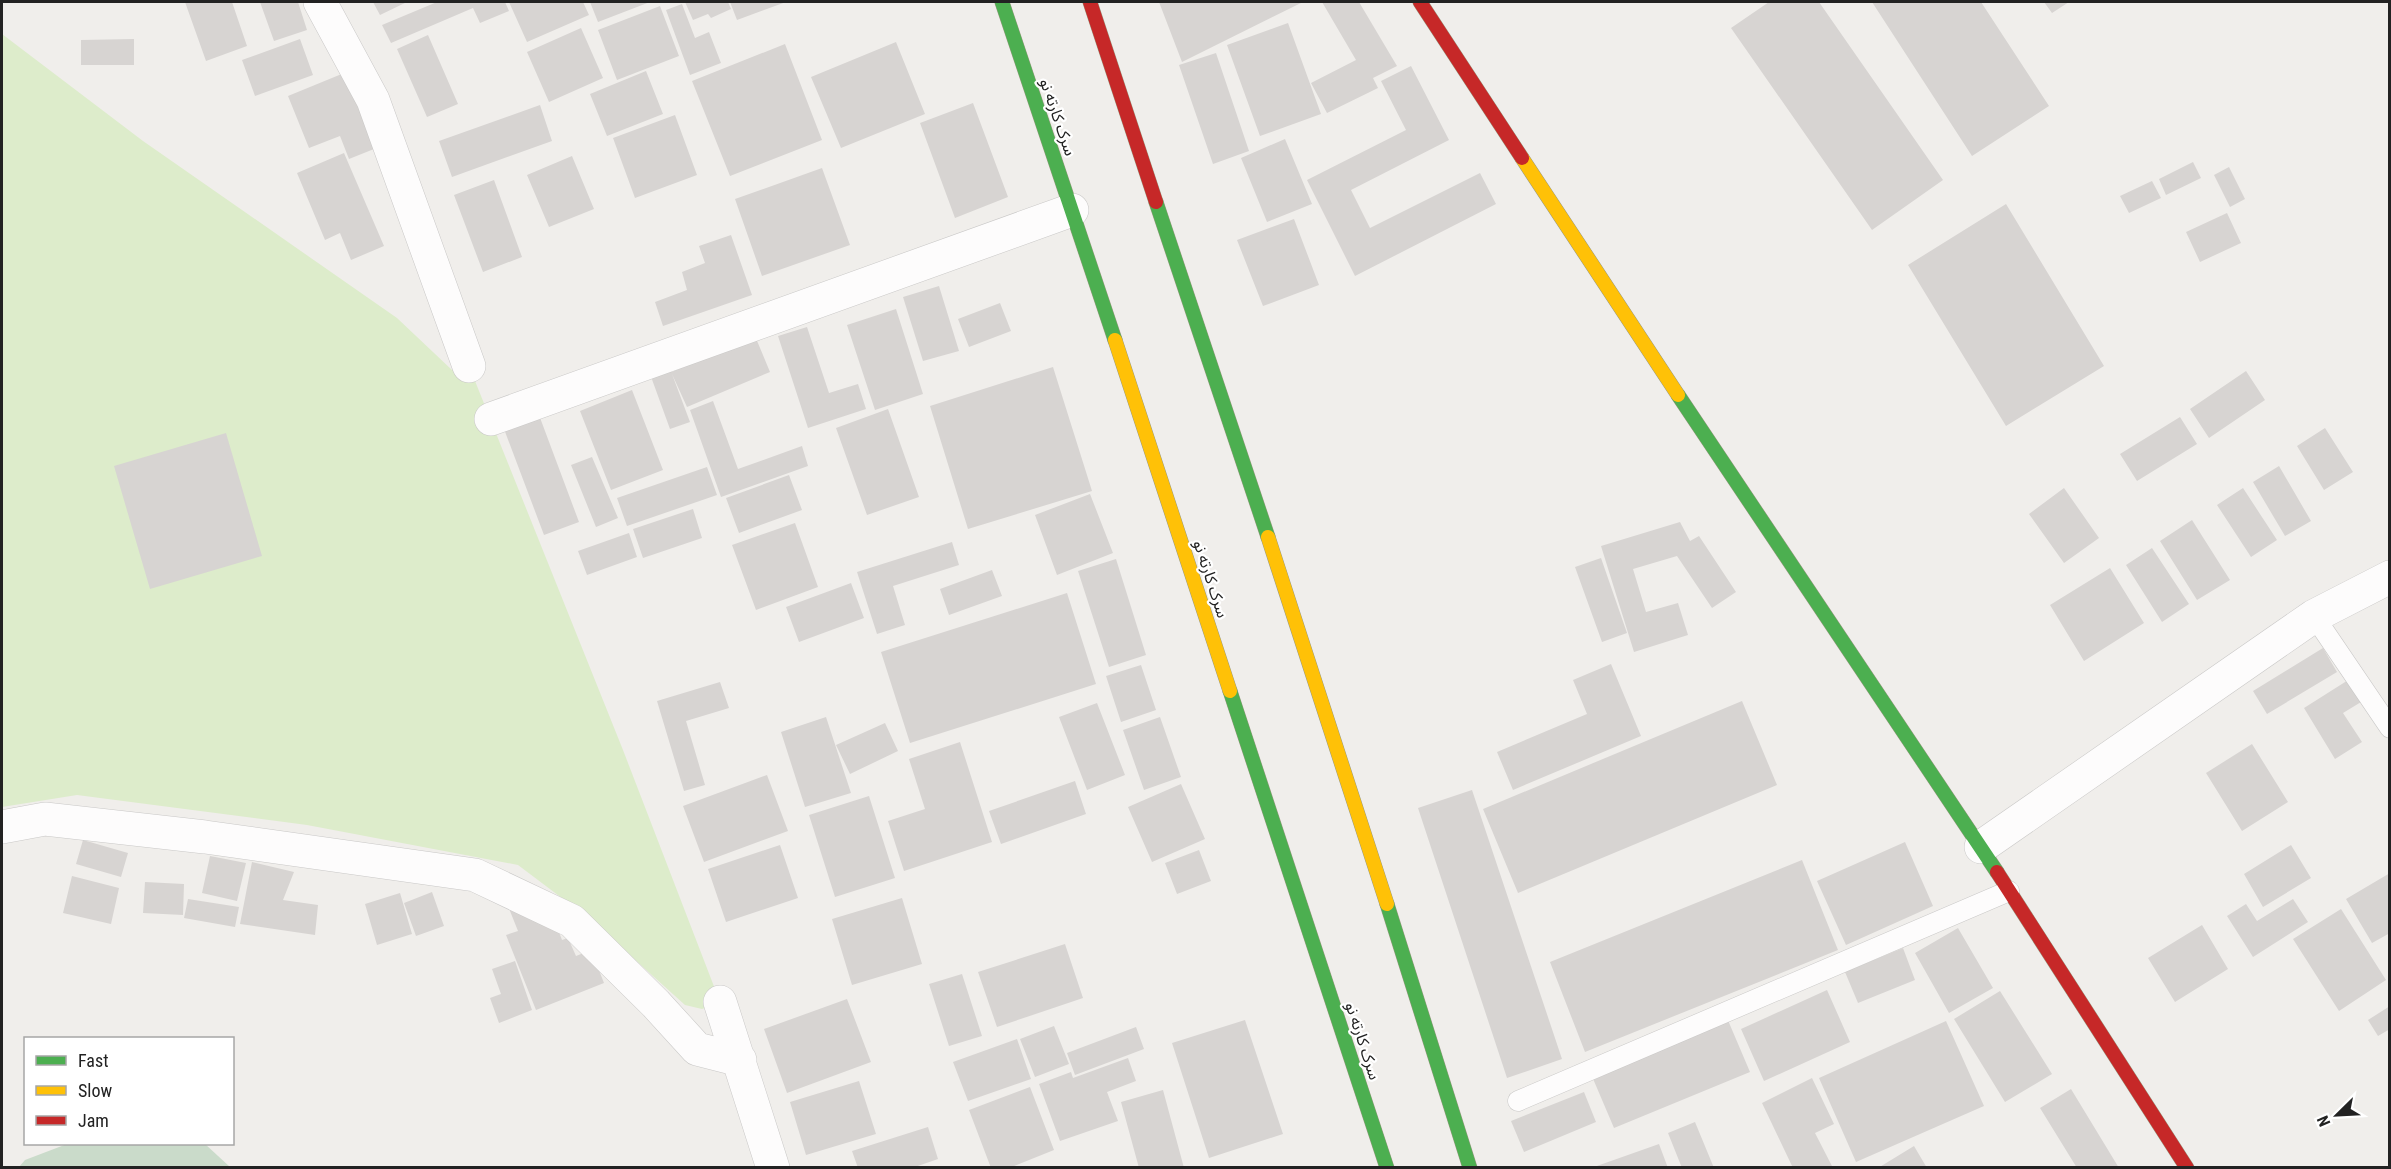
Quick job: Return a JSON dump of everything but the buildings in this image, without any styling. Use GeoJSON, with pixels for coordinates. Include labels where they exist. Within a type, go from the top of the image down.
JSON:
{"type":"FeatureCollection","features":[{"type":"Feature","properties":{"kind":"main road","name":"سرک کارته نو"},"geometry":{"type":"LineString","coordinates":[[1002,2],[1387,1167]]}},
{"type":"Feature","properties":{"kind":"main road"},"geometry":{"type":"LineString","coordinates":[[1090,2],[1322,700],[1470,1167]]}},
{"type":"Feature","properties":{"kind":"main road"},"geometry":{"type":"LineString","coordinates":[[1420,2],[1716,453],[2010,891],[2187,1167]]}},
{"type":"Feature","properties":{"kind":"street"},"geometry":{"type":"LineString","coordinates":[[320,2],[373,100],[469,366]]}},
{"type":"Feature","properties":{"kind":"street"},"geometry":{"type":"LineString","coordinates":[[491,419],[1072,210]]}},
{"type":"Feature","properties":{"kind":"street"},"geometry":{"type":"LineString","coordinates":[[1981,848],[2314,616],[2390,577]]}},
{"type":"Feature","properties":{"kind":"street"},"geometry":{"type":"LineString","coordinates":[[2,827],[45,819],[205,837],[475,874],[572,921],[656,1004],[697,1049],[740,1060]]}},
{"type":"Feature","properties":{"kind":"street"},"geometry":{"type":"LineString","coordinates":[[720,1002],[773,1167]]}},
{"type":"Feature","properties":{"kind":"lane"},"geometry":{"type":"LineString","coordinates":[[2314,616],[2390,728]]}},
{"type":"Feature","properties":{"kind":"lane"},"geometry":{"type":"LineString","coordinates":[[1518,1101],[2010,891]]}},
{"type":"Feature","properties":{"kind":"green space"},"geometry":{"type":"Polygon","coordinates":[[[2,34],[143,141],[397,318],[452,370],[469,366],[623,750],[720,1002],[702,1009],[685,1005],[591,920],[518,865],[307,825],[77,795],[2,807],[2,34]]]}},
{"type":"Feature","properties":{"kind":"green space"},"geometry":{"type":"Polygon","coordinates":[[[64,1145],[206,1145],[230,1167],[19,1167],[25,1160],[64,1145]]]}},
{"type":"Feature","properties":{"kind":"traffic: fast"},"geometry":{"type":"LineString","coordinates":[[1002,2],[1115,340]]}},
{"type":"Feature","properties":{"kind":"traffic: fast"},"geometry":{"type":"LineString","coordinates":[[1156,202],[1268,537]]}},
{"type":"Feature","properties":{"kind":"traffic: fast"},"geometry":{"type":"LineString","coordinates":[[1678,395],[1997,872]]}},
{"type":"Feature","properties":{"kind":"traffic: fast"},"geometry":{"type":"LineString","coordinates":[[1230,691],[1387,1168]]}},
{"type":"Feature","properties":{"kind":"traffic: fast"},"geometry":{"type":"LineString","coordinates":[[1387,904],[1470,1168]]}},
{"type":"Feature","properties":{"kind":"traffic: slow"},"geometry":{"type":"LineString","coordinates":[[1522,158],[1678,395]]}},
{"type":"Feature","properties":{"kind":"traffic: slow"},"geometry":{"type":"LineString","coordinates":[[1115,340],[1230,691]]}},
{"type":"Feature","properties":{"kind":"traffic: slow"},"geometry":{"type":"LineString","coordinates":[[1268,537],[1387,904]]}},
{"type":"Feature","properties":{"kind":"traffic: jam"},"geometry":{"type":"LineString","coordinates":[[1090,2],[1156,202]]}},
{"type":"Feature","properties":{"kind":"traffic: jam"},"geometry":{"type":"LineString","coordinates":[[1420,2],[1522,158]]}},
{"type":"Feature","properties":{"kind":"traffic: jam"},"geometry":{"type":"LineString","coordinates":[[1997,872],[2187,1168]]}}]}
